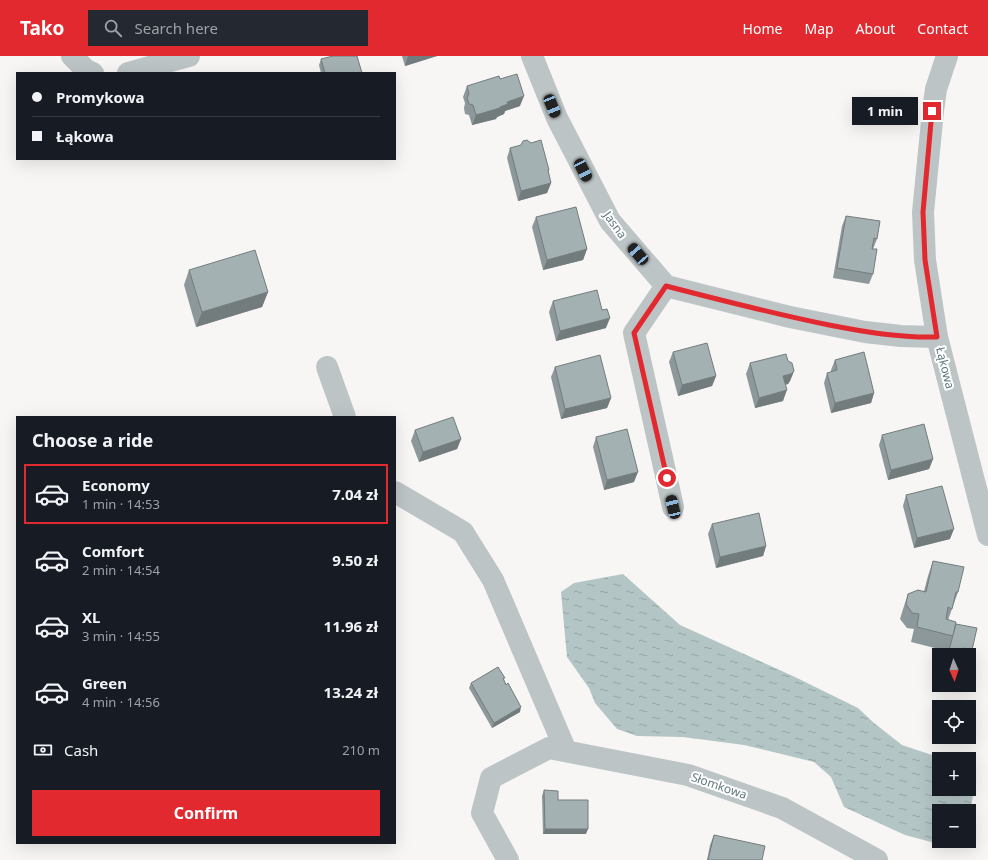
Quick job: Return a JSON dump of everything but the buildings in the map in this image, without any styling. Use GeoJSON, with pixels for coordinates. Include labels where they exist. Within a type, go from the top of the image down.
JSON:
{"type":"FeatureCollection","features":[{"type":"Feature","properties":{"kind":"street"},"geometry":{"type":"LineString","coordinates":[[72,56],[86,70],[91,72]]}},
{"type":"Feature","properties":{"kind":"street"},"geometry":{"type":"LineString","coordinates":[[132,72],[189,56]]}},
{"type":"Feature","properties":{"kind":"street","name":"Jasna"},"geometry":{"type":"LineString","coordinates":[[532,56],[556,118],[610,221],[666,286]]}},
{"type":"Feature","properties":{"kind":"street","name":"Łąkowa"},"geometry":{"type":"LineString","coordinates":[[947,56],[936,89],[932,111],[923,212],[925,260],[937,337],[988,535]]}},
{"type":"Feature","properties":{"kind":"street"},"geometry":{"type":"LineString","coordinates":[[673,507],[634,333],[666,286],[790,317],[857,331],[901,336],[937,337]]}},
{"type":"Feature","properties":{"kind":"street"},"geometry":{"type":"LineString","coordinates":[[327,367],[345,416]]}},
{"type":"Feature","properties":{"kind":"street"},"geometry":{"type":"LineString","coordinates":[[396,493],[463,532],[493,580],[558,749],[491,778],[482,813],[508,860]]}},
{"type":"Feature","properties":{"kind":"street","name":"Słomkowa"},"geometry":{"type":"LineString","coordinates":[[558,749],[688,775],[782,808],[876,860]]}},
{"type":"Feature","properties":{"kind":"water"},"geometry":{"type":"Polygon","coordinates":[[[623,574],[680,625],[795,677],[858,708],[902,745],[932,755],[932,796],[973,796],[971,804],[932,804],[932,842],[905,835],[844,807],[831,777],[814,762],[744,745],[683,737],[637,736],[617,729],[595,703],[589,688],[567,657],[561,592],[574,583],[623,574]]]}},
{"type":"Feature","properties":{"kind":"route"},"geometry":{"type":"LineString","coordinates":[[667,478],[634,333],[666,286],[790,317],[864,332],[901,336],[937,337],[925,260],[923,212],[932,111]]}}]}
